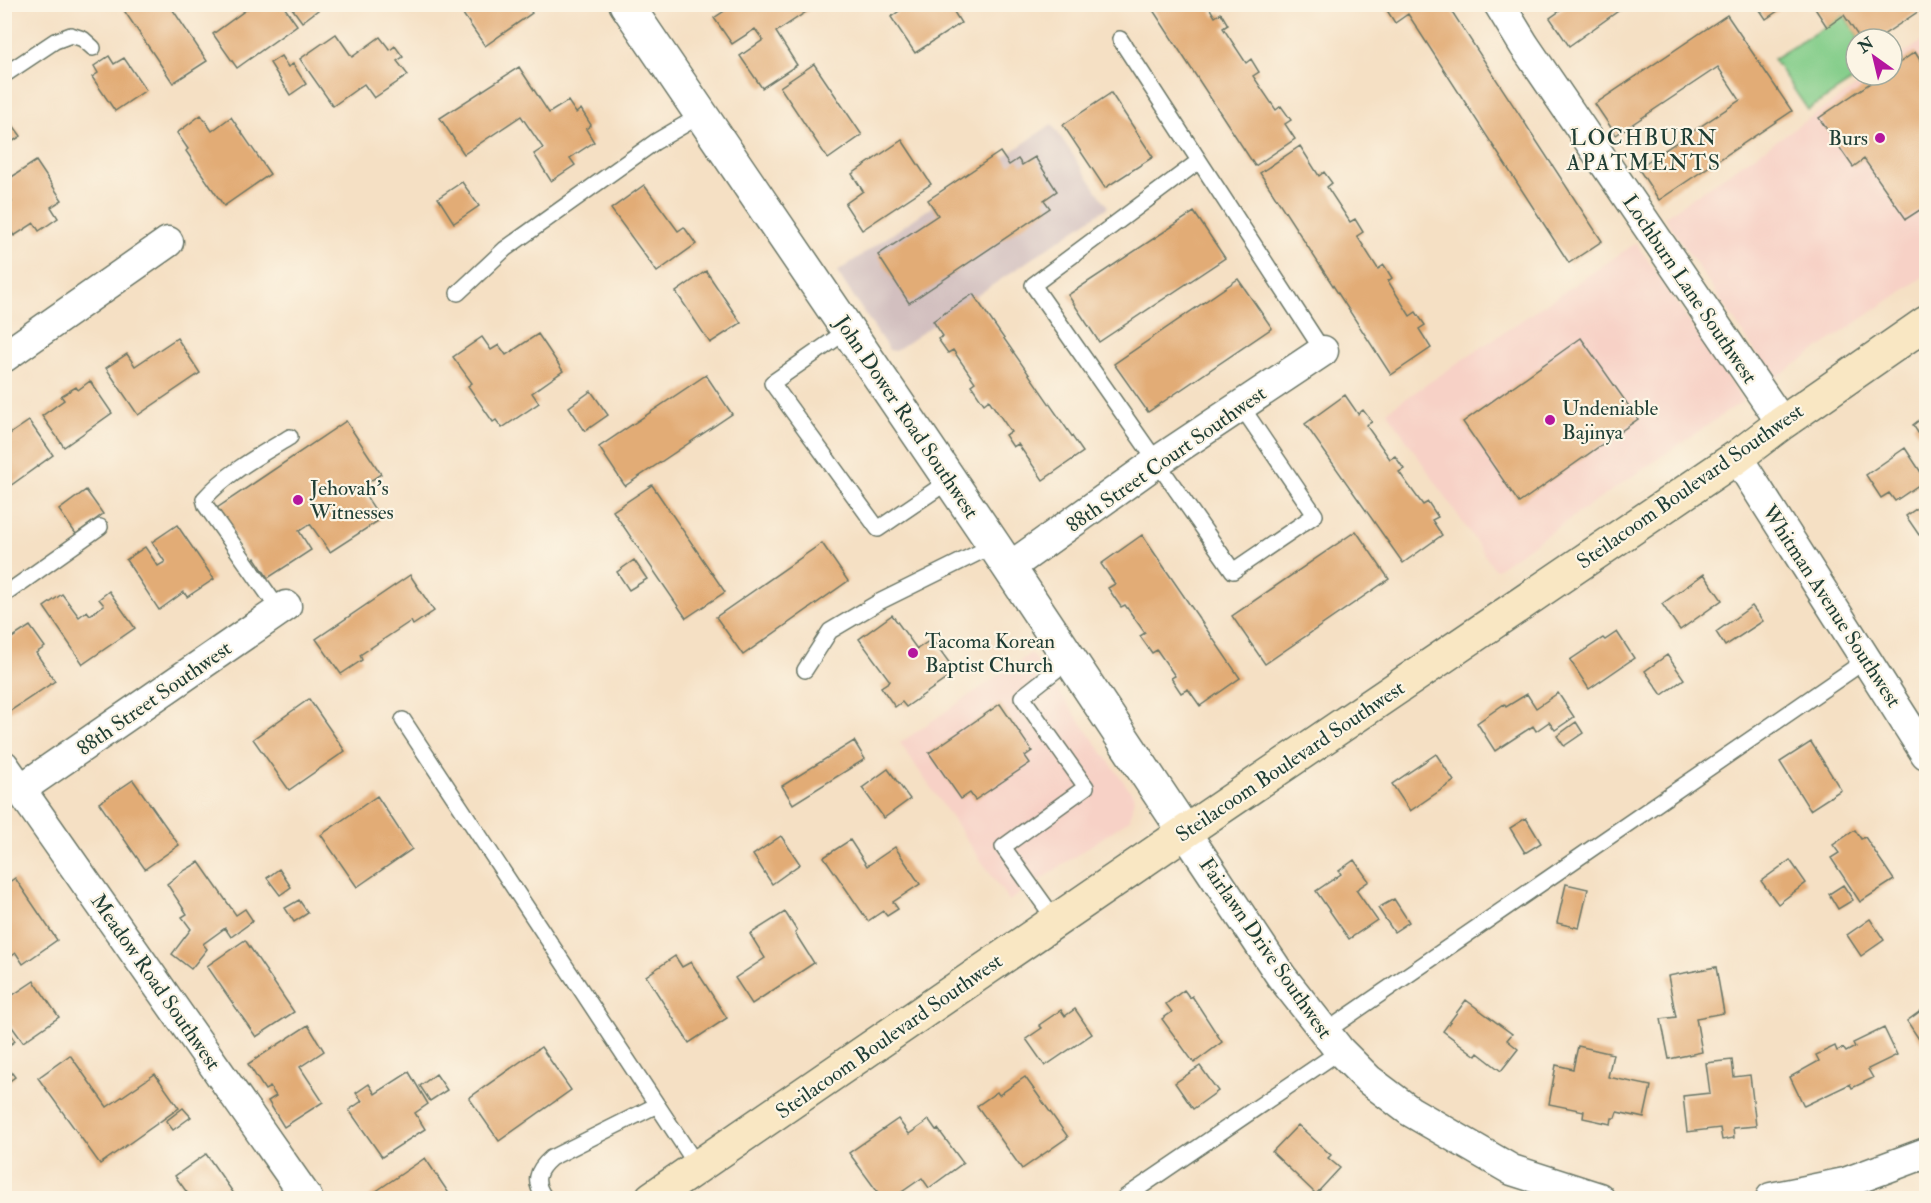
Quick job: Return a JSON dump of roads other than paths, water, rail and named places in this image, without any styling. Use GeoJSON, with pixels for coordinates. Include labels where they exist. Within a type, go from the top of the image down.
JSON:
{"type":"FeatureCollection","features":[{"type":"Feature","properties":{"kind":"main road","name":"Steilacoom Boulevard Southwest"},"geometry":{"type":"LineString","coordinates":[[652,1198],[1737,457],[1926,323]]}},
{"type":"Feature","properties":{"kind":"street","name":"John Dower Road Southwest"},"geometry":{"type":"LineString","coordinates":[[626,4],[1002,556],[1185,832]]}},
{"type":"Feature","properties":{"kind":"street","name":"Lochburn Lane Southwest"},"geometry":{"type":"LineString","coordinates":[[1499,4],[1524,45],[1782,423]]}},
{"type":"Feature","properties":{"kind":"street"},"geometry":{"type":"LineString","coordinates":[[4,357],[168,242]]}},
{"type":"Feature","properties":{"kind":"street","name":"88th Street Court Southwest"},"geometry":{"type":"LineString","coordinates":[[1002,556],[1158,461],[1323,351]]}},
{"type":"Feature","properties":{"kind":"street","name":"Whitman Avenue Southwest"},"geometry":{"type":"LineString","coordinates":[[1737,457],[1926,754]]}},
{"type":"Feature","properties":{"kind":"street","name":"88th Street Southwest"},"geometry":{"type":"LineString","coordinates":[[13,777],[283,609]]}},
{"type":"Feature","properties":{"kind":"street","name":"Meadow Road Southwest"},"geometry":{"type":"LineString","coordinates":[[13,777],[307,1198]]}},
{"type":"Feature","properties":{"kind":"street","name":"Fairlawn Drive Southwest"},"geometry":{"type":"LineString","coordinates":[[1185,832],[1257,943],[1333,1042],[1369,1080],[1410,1112],[1512,1170],[1599,1198]]}},
{"type":"Feature","properties":{"kind":"street"},"geometry":{"type":"LineString","coordinates":[[1771,1198],[1845,1183],[1926,1153]]}},
{"type":"Feature","properties":{"kind":"lane"},"geometry":{"type":"LineString","coordinates":[[4,75],[55,41],[71,35],[83,39],[93,48]]}},
{"type":"Feature","properties":{"kind":"lane"},"geometry":{"type":"LineString","coordinates":[[1120,39],[1323,351]]}},
{"type":"Feature","properties":{"kind":"lane"},"geometry":{"type":"LineString","coordinates":[[458,293],[505,249],[655,142],[701,115]]}},
{"type":"Feature","properties":{"kind":"lane"},"geometry":{"type":"LineString","coordinates":[[1199,161],[1033,285],[1233,571],[1315,514],[1241,406]]}},
{"type":"Feature","properties":{"kind":"lane"},"geometry":{"type":"LineString","coordinates":[[848,330],[772,382],[878,529],[950,480]]}},
{"type":"Feature","properties":{"kind":"lane"},"geometry":{"type":"LineString","coordinates":[[283,609],[206,506],[204,498],[246,464],[290,437]]}},
{"type":"Feature","properties":{"kind":"lane"},"geometry":{"type":"LineString","coordinates":[[4,595],[100,527]]}},
{"type":"Feature","properties":{"kind":"lane"},"geometry":{"type":"LineString","coordinates":[[805,670],[830,631],[879,602],[1002,556]]}},
{"type":"Feature","properties":{"kind":"lane"},"geometry":{"type":"LineString","coordinates":[[1056,921],[1003,847],[1086,787],[1022,697],[1070,659]]}},
{"type":"Feature","properties":{"kind":"lane"},"geometry":{"type":"LineString","coordinates":[[1124,1198],[1333,1042],[1866,660]]}},
{"type":"Feature","properties":{"kind":"lane"},"geometry":{"type":"LineString","coordinates":[[403,720],[698,1167]]}},
{"type":"Feature","properties":{"kind":"lane"},"geometry":{"type":"LineString","coordinates":[[545,1198],[538,1187],[537,1177],[541,1168],[551,1158],[657,1105]]}},
{"type":"Feature","properties":{"kind":"place","name":"Burs"},"geometry":{"type":"Point","coordinates":[1880,138]}},
{"type":"Feature","properties":{"kind":"place","name":"Undeniable Bajinya"},"geometry":{"type":"Point","coordinates":[1550,420]}},
{"type":"Feature","properties":{"kind":"place","name":"Jehovah's Witnesses"},"geometry":{"type":"Point","coordinates":[298,500]}},
{"type":"Feature","properties":{"kind":"place","name":"Tacoma Korean Baptist Church"},"geometry":{"type":"Point","coordinates":[913,653]}},
{"type":"Feature","properties":{"kind":"district","name":"LOCHBURN APATMENTS"},"geometry":{"type":"Point","coordinates":[1644,150]}}]}
